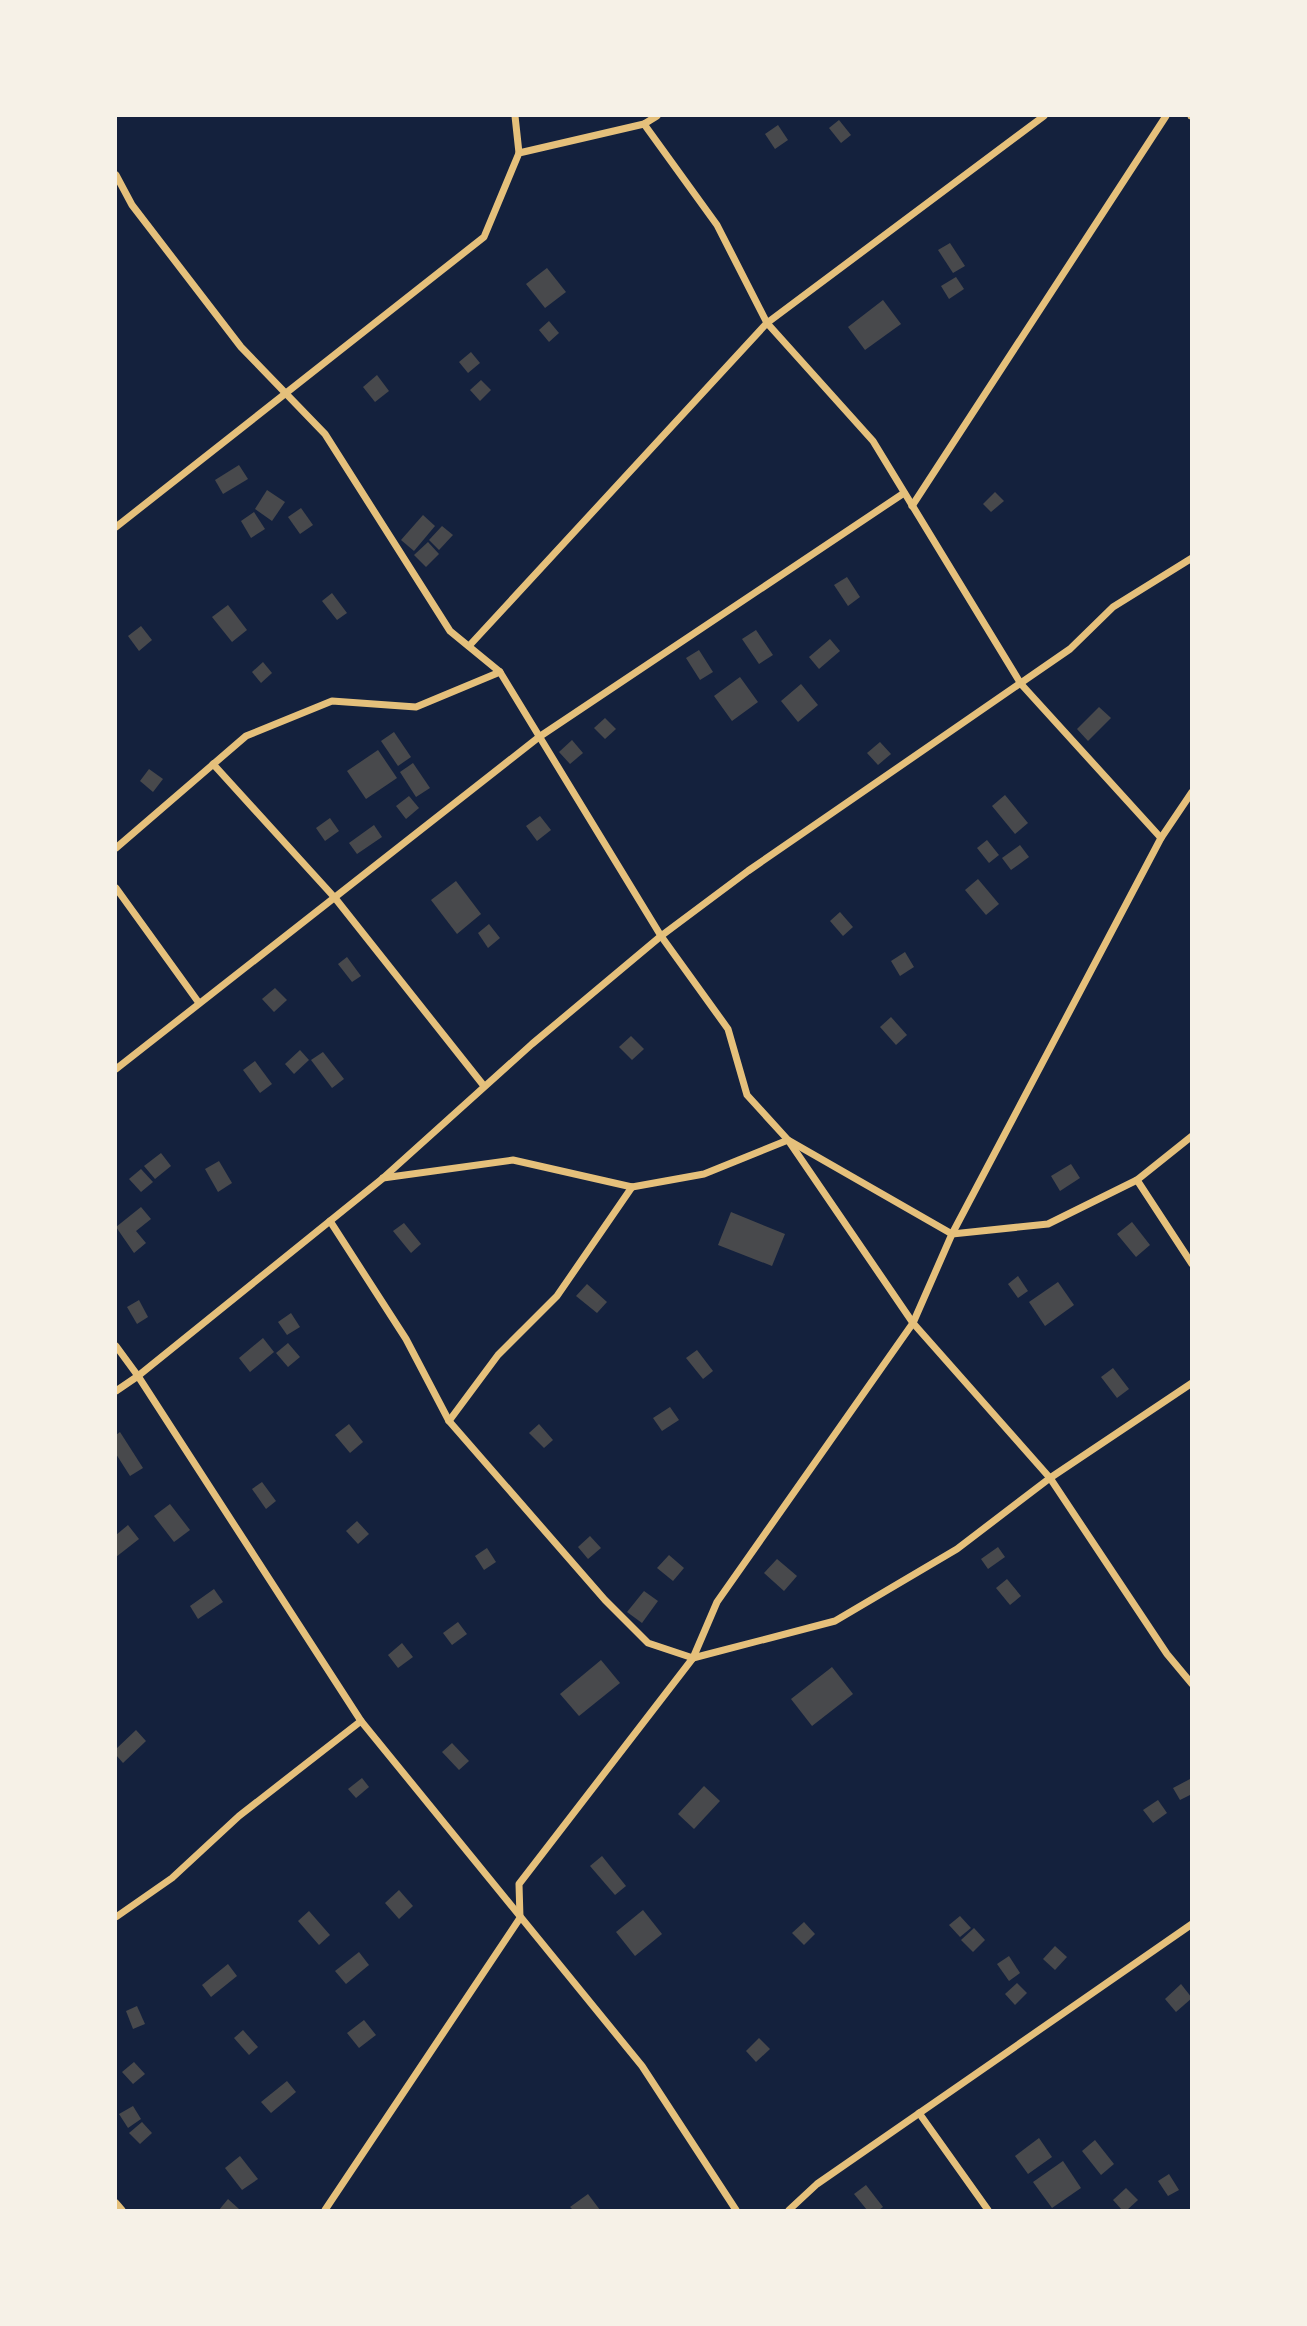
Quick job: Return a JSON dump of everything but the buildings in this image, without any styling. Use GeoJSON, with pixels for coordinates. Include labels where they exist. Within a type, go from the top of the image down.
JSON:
{"type":"FeatureCollection","features":[{"type":"Feature","properties":{"kind":"street"},"geometry":{"type":"LineString","coordinates":[[116,526],[484,237],[519,153],[515,116]]}},
{"type":"Feature","properties":{"kind":"street"},"geometry":{"type":"LineString","coordinates":[[519,153],[644,124],[657,116]]}},
{"type":"Feature","properties":{"kind":"street"},"geometry":{"type":"LineString","coordinates":[[469,646],[767,323],[1044,116]]}},
{"type":"Feature","properties":{"kind":"street"},"geometry":{"type":"LineString","coordinates":[[912,506],[1166,116]]}},
{"type":"Feature","properties":{"kind":"street"},"geometry":{"type":"LineString","coordinates":[[644,124],[717,225],[767,323],[873,441],[1021,684],[1161,838]]}},
{"type":"Feature","properties":{"kind":"street"},"geometry":{"type":"LineString","coordinates":[[116,175],[132,205],[242,347],[325,434],[450,631],[500,672],[662,936],[729,1029],[747,1095],[788,1140],[913,1323],[1050,1478],[1167,1654],[1192,1684]]}},
{"type":"Feature","properties":{"kind":"street"},"geometry":{"type":"LineString","coordinates":[[116,1069],[539,737],[904,493]]}},
{"type":"Feature","properties":{"kind":"street"},"geometry":{"type":"LineString","coordinates":[[116,1391],[383,1179],[532,1044],[662,936],[748,871],[1070,649],[1113,607],[1192,558]]}},
{"type":"Feature","properties":{"kind":"street"},"geometry":{"type":"LineString","coordinates":[[116,848],[246,736],[332,701],[416,707],[500,672]]}},
{"type":"Feature","properties":{"kind":"street"},"geometry":{"type":"LineString","coordinates":[[213,764],[335,898],[484,1086]]}},
{"type":"Feature","properties":{"kind":"street"},"geometry":{"type":"LineString","coordinates":[[325,2210],[520,1918],[519,1884],[693,1658],[717,1602],[913,1323],[952,1234],[1161,838],[1192,792]]}},
{"type":"Feature","properties":{"kind":"street"},"geometry":{"type":"LineString","coordinates":[[116,888],[199,1003]]}},
{"type":"Feature","properties":{"kind":"street"},"geometry":{"type":"LineString","coordinates":[[788,1140],[952,1234],[1048,1224],[1137,1180],[1192,1136]]}},
{"type":"Feature","properties":{"kind":"street"},"geometry":{"type":"LineString","coordinates":[[383,1179],[513,1160],[632,1187],[704,1174],[788,1140]]}},
{"type":"Feature","properties":{"kind":"street"},"geometry":{"type":"LineString","coordinates":[[1137,1180],[1192,1264]]}},
{"type":"Feature","properties":{"kind":"street"},"geometry":{"type":"LineString","coordinates":[[449,1421],[498,1355],[557,1296],[632,1187]]}},
{"type":"Feature","properties":{"kind":"street"},"geometry":{"type":"LineString","coordinates":[[330,1221],[406,1339],[449,1421],[605,1600],[648,1643],[693,1658],[835,1621],[957,1549],[1050,1478],[1192,1383]]}},
{"type":"Feature","properties":{"kind":"street"},"geometry":{"type":"LineString","coordinates":[[116,1346],[361,1721],[642,2066],[736,2210]]}},
{"type":"Feature","properties":{"kind":"street"},"geometry":{"type":"LineString","coordinates":[[116,1917],[173,1878],[239,1816],[361,1721]]}},
{"type":"Feature","properties":{"kind":"street"},"geometry":{"type":"LineString","coordinates":[[789,2210],[817,2184],[1192,1924]]}},
{"type":"Feature","properties":{"kind":"street"},"geometry":{"type":"LineString","coordinates":[[919,2113],[988,2210]]}},
{"type":"Feature","properties":{"kind":"street"},"geometry":{"type":"LineString","coordinates":[[116,2203],[122,2210]]}}]}
